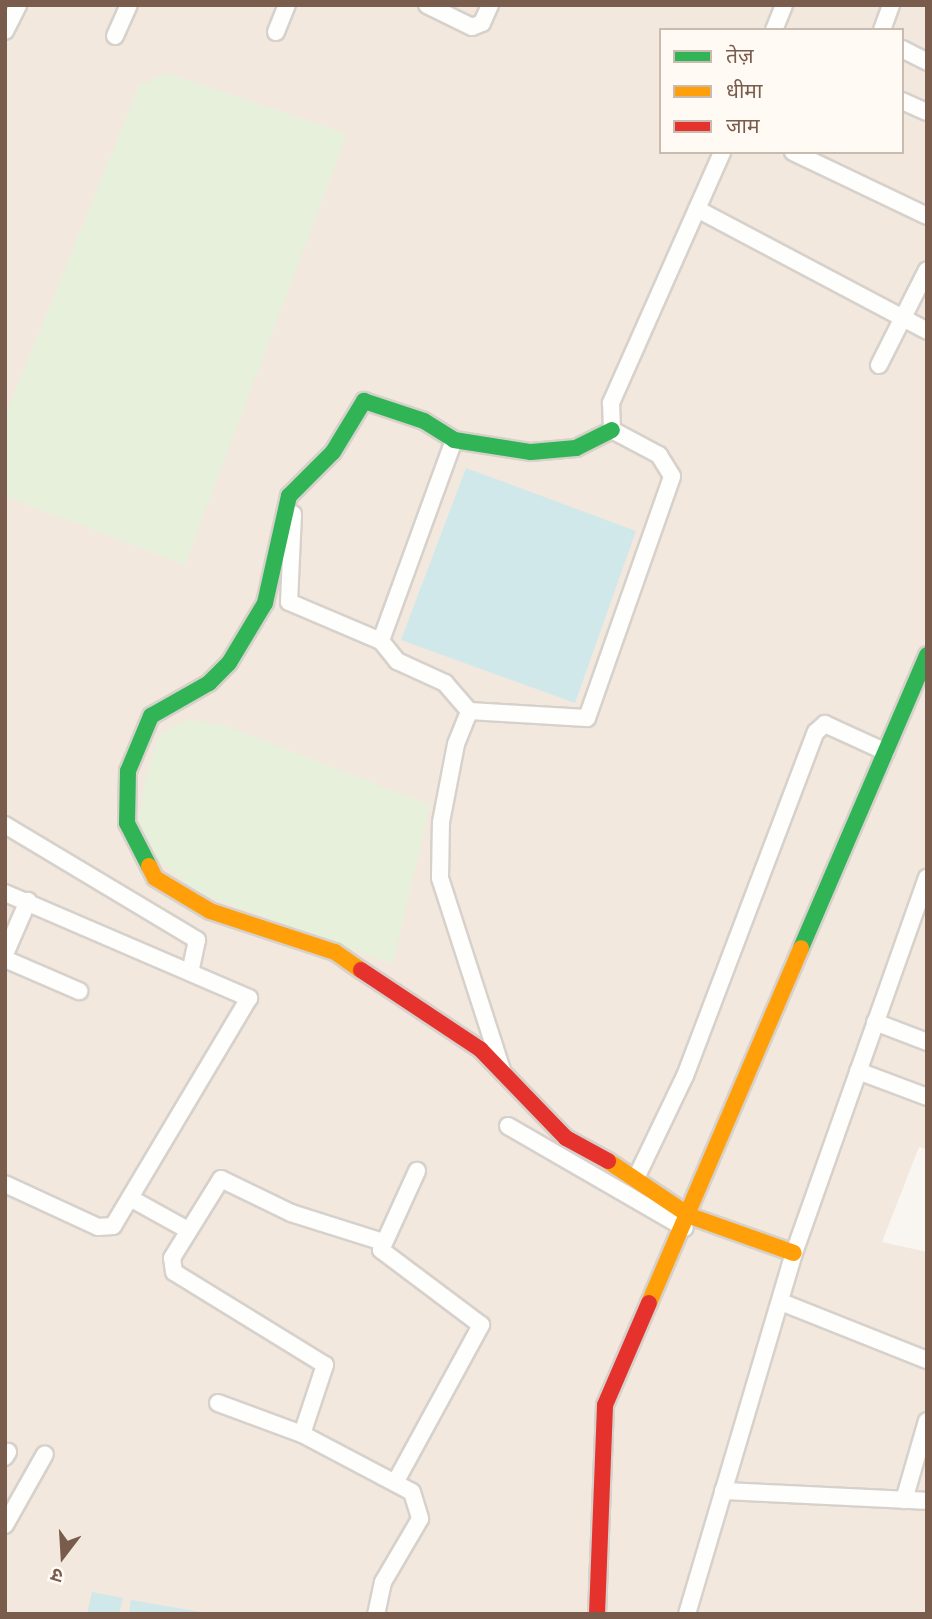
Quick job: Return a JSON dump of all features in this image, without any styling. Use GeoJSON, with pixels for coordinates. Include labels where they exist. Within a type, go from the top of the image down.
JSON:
{"type":"FeatureCollection","features":[{"type":"Feature","properties":{"kind":"street"},"geometry":{"type":"LineString","coordinates":[[5,31],[18,5]]}},
{"type":"Feature","properties":{"kind":"street"},"geometry":{"type":"LineString","coordinates":[[115,36],[129,5]]}},
{"type":"Feature","properties":{"kind":"street"},"geometry":{"type":"LineString","coordinates":[[276,32],[286,5]]}},
{"type":"Feature","properties":{"kind":"street"},"geometry":{"type":"LineString","coordinates":[[427,5],[472,27],[482,23],[490,5]]}},
{"type":"Feature","properties":{"kind":"street"},"geometry":{"type":"LineString","coordinates":[[775,28],[784,5]]}},
{"type":"Feature","properties":{"kind":"street"},"geometry":{"type":"LineString","coordinates":[[883,28],[891,5]]}},
{"type":"Feature","properties":{"kind":"street"},"geometry":{"type":"LineString","coordinates":[[904,50],[927,62]]}},
{"type":"Feature","properties":{"kind":"street"},"geometry":{"type":"LineString","coordinates":[[904,102],[927,112]]}},
{"type":"Feature","properties":{"kind":"street"},"geometry":{"type":"LineString","coordinates":[[612,430],[611,403],[721,154]]}},
{"type":"Feature","properties":{"kind":"street"},"geometry":{"type":"LineString","coordinates":[[797,154],[927,216]]}},
{"type":"Feature","properties":{"kind":"street"},"geometry":{"type":"LineString","coordinates":[[697,209],[927,331]]}},
{"type":"Feature","properties":{"kind":"street"},"geometry":{"type":"LineString","coordinates":[[879,365],[927,270]]}},
{"type":"Feature","properties":{"kind":"street"},"geometry":{"type":"LineString","coordinates":[[612,430],[576,449],[531,452],[454,440],[424,421],[364,401],[333,452],[296,490],[278,532],[265,603],[229,663],[209,683],[151,716],[128,771],[127,823],[155,878],[210,911],[335,952],[446,1023],[502,1070],[566,1138],[637,1175],[688,1222]]}},
{"type":"Feature","properties":{"kind":"street"},"geometry":{"type":"LineString","coordinates":[[296,490],[289,602],[381,641],[397,661],[445,683],[469,711],[587,718],[672,476],[659,455],[612,430]]}},
{"type":"Feature","properties":{"kind":"street"},"geometry":{"type":"LineString","coordinates":[[381,641],[454,440]]}},
{"type":"Feature","properties":{"kind":"street"},"geometry":{"type":"LineString","coordinates":[[597,1614],[605,1405],[688,1222],[765,1027],[927,655]]}},
{"type":"Feature","properties":{"kind":"street"},"geometry":{"type":"LineString","coordinates":[[469,711],[440,822],[440,878],[502,1070]]}},
{"type":"Feature","properties":{"kind":"street"},"geometry":{"type":"LineString","coordinates":[[637,1175],[685,1076],[816,732],[825,724],[886,752]]}},
{"type":"Feature","properties":{"kind":"street"},"geometry":{"type":"LineString","coordinates":[[5,825],[197,940],[191,969]]}},
{"type":"Feature","properties":{"kind":"street"},"geometry":{"type":"LineString","coordinates":[[687,1614],[794,1253],[927,878]]}},
{"type":"Feature","properties":{"kind":"street"},"geometry":{"type":"LineString","coordinates":[[5,893],[191,969],[249,998],[113,1226],[104,1228],[5,1184]]}},
{"type":"Feature","properties":{"kind":"street"},"geometry":{"type":"LineString","coordinates":[[28,901],[5,957],[79,991]]}},
{"type":"Feature","properties":{"kind":"street"},"geometry":{"type":"LineString","coordinates":[[875,1022],[927,1042]]}},
{"type":"Feature","properties":{"kind":"street"},"geometry":{"type":"LineString","coordinates":[[858,1070],[927,1097]]}},
{"type":"Feature","properties":{"kind":"street"},"geometry":{"type":"LineString","coordinates":[[508,1125],[688,1222],[794,1253]]}},
{"type":"Feature","properties":{"kind":"street"},"geometry":{"type":"LineString","coordinates":[[396,1481],[481,1325],[390,1263],[383,1241],[417,1171]]}},
{"type":"Feature","properties":{"kind":"street"},"geometry":{"type":"LineString","coordinates":[[302,1434],[325,1365],[170,1269],[188,1230],[221,1179],[291,1213],[383,1241]]}},
{"type":"Feature","properties":{"kind":"street"},"geometry":{"type":"LineString","coordinates":[[130,1198],[188,1230]]}},
{"type":"Feature","properties":{"kind":"street"},"geometry":{"type":"LineString","coordinates":[[781,1303],[927,1360]]}},
{"type":"Feature","properties":{"kind":"street"},"geometry":{"type":"LineString","coordinates":[[218,1403],[302,1434],[396,1481],[412,1492],[419,1519],[383,1581],[376,1614]]}},
{"type":"Feature","properties":{"kind":"street"},"geometry":{"type":"LineString","coordinates":[[904,1500],[927,1421]]}},
{"type":"Feature","properties":{"kind":"street"},"geometry":{"type":"LineString","coordinates":[[5,1525],[45,1454]]}},
{"type":"Feature","properties":{"kind":"street"},"geometry":{"type":"LineString","coordinates":[[723,1491],[927,1501]]}},
{"type":"Feature","properties":{"kind":"shaded area"},"geometry":{"type":"Polygon","coordinates":[[[5,5],[927,5],[927,1149],[919,1147],[882,1242],[927,1252],[927,1614],[5,1614],[5,5]]]}},
{"type":"Feature","properties":{"kind":"green space"},"geometry":{"type":"Polygon","coordinates":[[[166,73],[347,134],[185,565],[5,496],[5,417],[139,86],[166,73]]]}},
{"type":"Feature","properties":{"kind":"green space"},"geometry":{"type":"Polygon","coordinates":[[[188,720],[224,725],[430,805],[393,964],[196,892],[149,852],[139,820],[146,777],[159,734],[188,720]]]}},
{"type":"Feature","properties":{"kind":"water"},"geometry":{"type":"Polygon","coordinates":[[[466,468],[636,531],[575,703],[401,640],[466,468]]]}},
{"type":"Feature","properties":{"kind":"water"},"geometry":{"type":"Polygon","coordinates":[[[92,1592],[123,1598],[119,1614],[87,1614],[92,1592]]]}},
{"type":"Feature","properties":{"kind":"water"},"geometry":{"type":"Polygon","coordinates":[[[131,1600],[213,1614],[129,1614],[131,1600]]]}},
{"type":"Feature","properties":{"kind":"traffic: fast"},"geometry":{"type":"LineString","coordinates":[[149,866],[127,823],[128,771],[151,716],[209,683],[229,663],[265,603],[289,496],[333,452],[364,401],[424,421],[454,440],[531,452],[576,448],[612,430]]}},
{"type":"Feature","properties":{"kind":"traffic: fast"},"geometry":{"type":"LineString","coordinates":[[801,948],[927,655]]}},
{"type":"Feature","properties":{"kind":"traffic: slow"},"geometry":{"type":"LineString","coordinates":[[149,866],[155,878],[210,911],[335,952],[361,970]]}},
{"type":"Feature","properties":{"kind":"traffic: slow"},"geometry":{"type":"LineString","coordinates":[[649,1303],[801,948]]}},
{"type":"Feature","properties":{"kind":"traffic: slow"},"geometry":{"type":"LineString","coordinates":[[608,1161],[690,1216],[794,1253]]}},
{"type":"Feature","properties":{"kind":"traffic: jam"},"geometry":{"type":"LineString","coordinates":[[361,970],[480,1049],[566,1138],[608,1161]]}},
{"type":"Feature","properties":{"kind":"traffic: jam"},"geometry":{"type":"LineString","coordinates":[[597,1614],[605,1405],[649,1303]]}}]}
